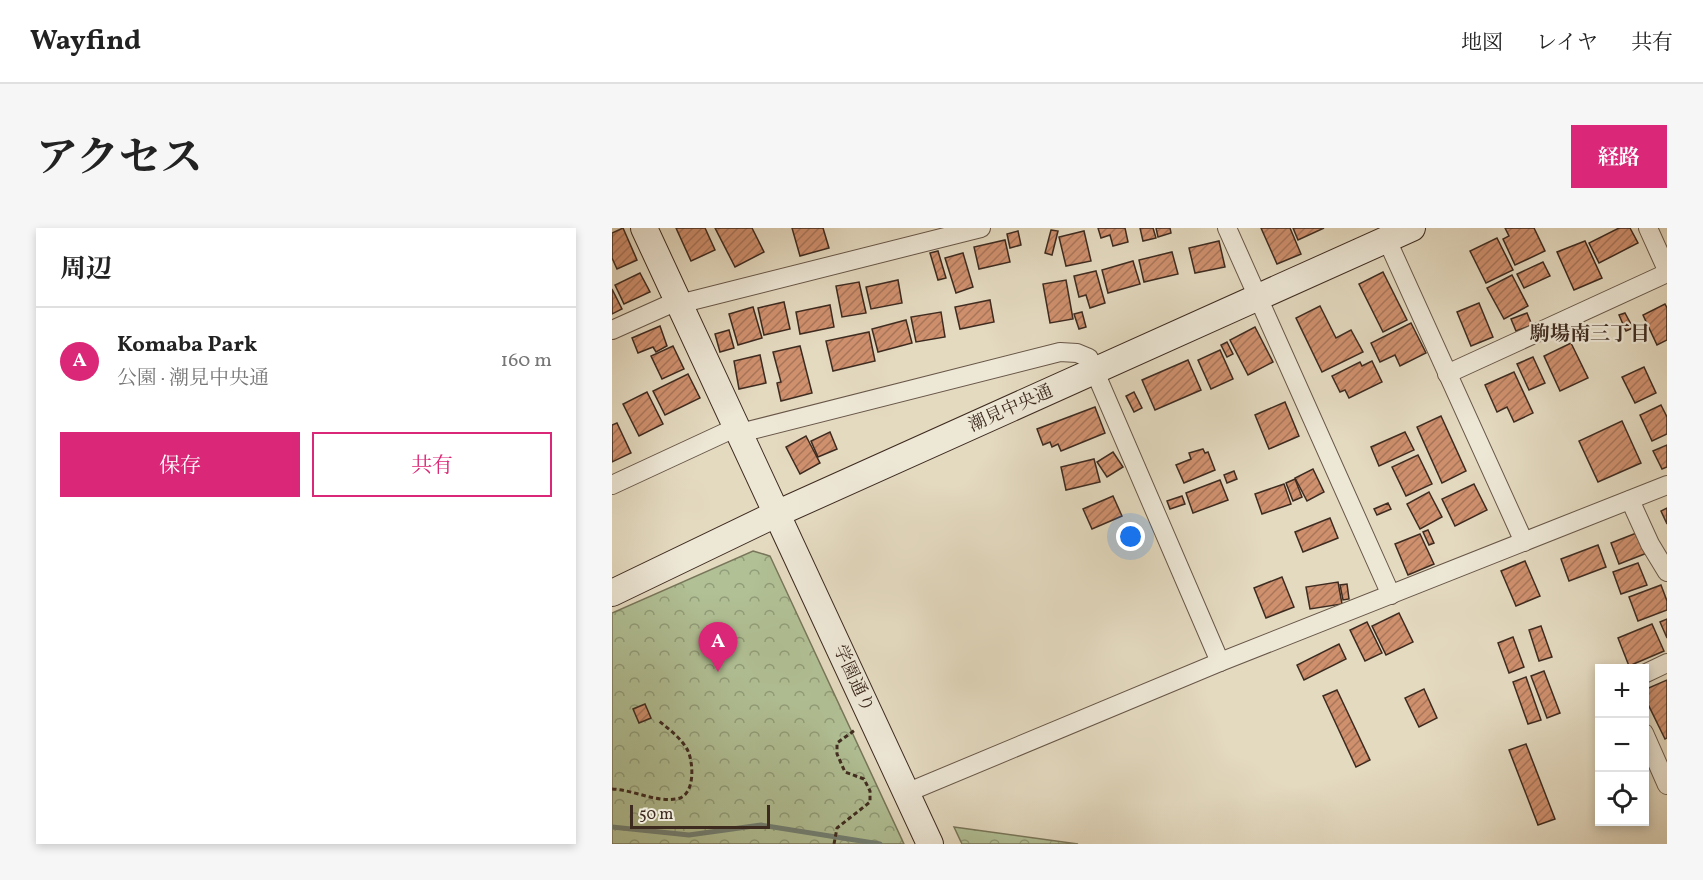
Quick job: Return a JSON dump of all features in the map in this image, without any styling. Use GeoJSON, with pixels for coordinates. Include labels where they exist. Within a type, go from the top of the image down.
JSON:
{"type":"FeatureCollection","features":[{"type":"Feature","properties":{"kind":"street","name":"学園通り"},"geometry":{"type":"LineString","coordinates":[[644,228],[930,844]]}},
{"type":"Feature","properties":{"kind":"street"},"geometry":{"type":"LineString","coordinates":[[612,330],[678,302],[981,228]]}},
{"type":"Feature","properties":{"kind":"street"},"geometry":{"type":"LineString","coordinates":[[1227,228],[1391,595]]}},
{"type":"Feature","properties":{"kind":"street","name":"潮見中央通"},"geometry":{"type":"LineString","coordinates":[[612,593],[776,514],[1412,228]]}},
{"type":"Feature","properties":{"kind":"street"},"geometry":{"type":"LineString","coordinates":[[1448,374],[1667,272],[1648,228]]}},
{"type":"Feature","properties":{"kind":"street"},"geometry":{"type":"LineString","coordinates":[[1387,240],[1524,542]]}},
{"type":"Feature","properties":{"kind":"street"},"geometry":{"type":"LineString","coordinates":[[612,485],[738,430],[1060,352],[1077,353],[1089,358],[1221,662]]}},
{"type":"Feature","properties":{"kind":"street"},"geometry":{"type":"LineString","coordinates":[[906,793],[1221,662],[1667,485]]}},
{"type":"Feature","properties":{"kind":"street"},"geometry":{"type":"LineString","coordinates":[[1630,500],[1650,544],[1667,573]]}},
{"type":"Feature","properties":{"kind":"street"},"geometry":{"type":"LineString","coordinates":[[1649,672],[1667,663]]}},
{"type":"Feature","properties":{"kind":"street"},"geometry":{"type":"LineString","coordinates":[[1649,744],[1667,785]]}},
{"type":"Feature","properties":{"kind":"path"},"geometry":{"type":"LineString","coordinates":[[612,789],[658,799],[678,800],[685,795],[691,782],[688,752],[680,739],[659,721]]}},
{"type":"Feature","properties":{"kind":"path"},"geometry":{"type":"LineString","coordinates":[[834,842],[837,828],[870,802],[870,790],[864,779],[845,772],[837,754],[837,743],[852,731],[874,724]]}},
{"type":"Feature","properties":{"kind":"green space"},"geometry":{"type":"Polygon","coordinates":[[[753,551],[770,556],[904,844],[612,844],[612,613],[753,551]]]}},
{"type":"Feature","properties":{"kind":"green space"},"geometry":{"type":"Polygon","coordinates":[[[954,827],[1078,844],[962,844],[954,827]]]}},
{"type":"Feature","properties":{"kind":"building"},"geometry":{"type":"Polygon","coordinates":[[[623,228],[637,260],[617,269],[612,258],[612,233],[623,228]]]}},
{"type":"Feature","properties":{"kind":"building"},"geometry":{"type":"Polygon","coordinates":[[[676,228],[705,228],[715,250],[691,261],[676,228]]]}},
{"type":"Feature","properties":{"kind":"building"},"geometry":{"type":"Polygon","coordinates":[[[715,228],[752,228],[764,252],[735,267],[715,228]]]}},
{"type":"Feature","properties":{"kind":"building"},"geometry":{"type":"Polygon","coordinates":[[[792,228],[823,228],[829,248],[800,256],[792,228]]]}},
{"type":"Feature","properties":{"kind":"building"},"geometry":{"type":"Polygon","coordinates":[[[1098,228],[1125,228],[1128,242],[1113,246],[1110,235],[1101,238],[1098,228]]]}},
{"type":"Feature","properties":{"kind":"building"},"geometry":{"type":"Polygon","coordinates":[[[1140,228],[1153,228],[1156,238],[1143,241],[1140,228]]]}},
{"type":"Feature","properties":{"kind":"building"},"geometry":{"type":"Polygon","coordinates":[[[1156,228],[1170,228],[1171,233],[1158,237],[1156,228]]]}},
{"type":"Feature","properties":{"kind":"building"},"geometry":{"type":"Polygon","coordinates":[[[1261,228],[1290,228],[1301,254],[1277,264],[1261,228]]]}},
{"type":"Feature","properties":{"kind":"building"},"geometry":{"type":"Polygon","coordinates":[[[1293,228],[1324,228],[1298,240],[1293,228]]]}},
{"type":"Feature","properties":{"kind":"building"},"geometry":{"type":"Polygon","coordinates":[[[1505,228],[1534,228],[1545,251],[1515,265],[1503,239],[1509,236],[1505,228]]]}},
{"type":"Feature","properties":{"kind":"building"},"geometry":{"type":"Polygon","coordinates":[[[1619,228],[1630,228],[1638,243],[1599,263],[1589,243],[1619,228]]]}},
{"type":"Feature","properties":{"kind":"building"},"geometry":{"type":"Polygon","coordinates":[[[1051,230],[1058,231],[1052,255],[1045,253],[1051,230]]]}},
{"type":"Feature","properties":{"kind":"building"},"geometry":{"type":"Polygon","coordinates":[[[1018,231],[1021,245],[1010,248],[1007,234],[1018,231]]]}},
{"type":"Feature","properties":{"kind":"building"},"geometry":{"type":"Polygon","coordinates":[[[1084,231],[1091,261],[1066,266],[1059,237],[1084,231]]]}},
{"type":"Feature","properties":{"kind":"building"},"geometry":{"type":"Polygon","coordinates":[[[1497,238],[1513,270],[1486,283],[1470,251],[1497,238]]]}},
{"type":"Feature","properties":{"kind":"building"},"geometry":{"type":"Polygon","coordinates":[[[1005,240],[1010,262],[979,269],[974,247],[1005,240]]]}},
{"type":"Feature","properties":{"kind":"building"},"geometry":{"type":"Polygon","coordinates":[[[1219,241],[1225,267],[1195,273],[1189,248],[1219,241]]]}},
{"type":"Feature","properties":{"kind":"building"},"geometry":{"type":"Polygon","coordinates":[[[1585,241],[1602,278],[1574,290],[1557,252],[1585,241]]]}},
{"type":"Feature","properties":{"kind":"building"},"geometry":{"type":"Polygon","coordinates":[[[938,251],[946,278],[938,280],[930,253],[938,251]]]}},
{"type":"Feature","properties":{"kind":"building"},"geometry":{"type":"Polygon","coordinates":[[[1172,252],[1178,274],[1144,282],[1139,260],[1172,252]]]}},
{"type":"Feature","properties":{"kind":"building"},"geometry":{"type":"Polygon","coordinates":[[[963,253],[973,287],[956,293],[945,258],[963,253]]]}},
{"type":"Feature","properties":{"kind":"building"},"geometry":{"type":"Polygon","coordinates":[[[1133,261],[1140,284],[1108,293],[1102,270],[1133,261]]]}},
{"type":"Feature","properties":{"kind":"building"},"geometry":{"type":"Polygon","coordinates":[[[1543,262],[1550,276],[1524,288],[1517,274],[1543,262]]]}},
{"type":"Feature","properties":{"kind":"building"},"geometry":{"type":"Polygon","coordinates":[[[1096,271],[1105,303],[1090,308],[1086,295],[1079,297],[1074,276],[1096,271]]]}},
{"type":"Feature","properties":{"kind":"building"},"geometry":{"type":"Polygon","coordinates":[[[1383,272],[1407,320],[1383,332],[1359,284],[1383,272]]]}},
{"type":"Feature","properties":{"kind":"building"},"geometry":{"type":"Polygon","coordinates":[[[640,273],[650,292],[624,304],[615,285],[640,273]]]}},
{"type":"Feature","properties":{"kind":"building"},"geometry":{"type":"Polygon","coordinates":[[[1512,275],[1528,306],[1504,319],[1487,288],[1512,275]]]}},
{"type":"Feature","properties":{"kind":"building"},"geometry":{"type":"Polygon","coordinates":[[[898,280],[902,303],[871,309],[866,287],[898,280]]]}},
{"type":"Feature","properties":{"kind":"building"},"geometry":{"type":"Polygon","coordinates":[[[1066,280],[1073,319],[1050,323],[1043,284],[1066,280]]]}},
{"type":"Feature","properties":{"kind":"building"},"geometry":{"type":"Polygon","coordinates":[[[859,282],[866,313],[842,317],[836,286],[859,282]]]}},
{"type":"Feature","properties":{"kind":"building"},"geometry":{"type":"Polygon","coordinates":[[[612,289],[622,309],[612,314],[612,289]]]}},
{"type":"Feature","properties":{"kind":"building"},"geometry":{"type":"Polygon","coordinates":[[[990,300],[994,322],[960,329],[955,307],[990,300]]]}},
{"type":"Feature","properties":{"kind":"building"},"geometry":{"type":"Polygon","coordinates":[[[784,302],[790,329],[764,335],[758,308],[784,302]]]}},
{"type":"Feature","properties":{"kind":"building"},"geometry":{"type":"Polygon","coordinates":[[[1479,303],[1493,337],[1471,346],[1457,312],[1479,303]]]}},
{"type":"Feature","properties":{"kind":"building"},"geometry":{"type":"Polygon","coordinates":[[[1665,304],[1667,340],[1657,345],[1643,315],[1665,304]]]}},
{"type":"Feature","properties":{"kind":"building"},"geometry":{"type":"Polygon","coordinates":[[[830,305],[834,327],[800,334],[796,312],[830,305]]]}},
{"type":"Feature","properties":{"kind":"building"},"geometry":{"type":"Polygon","coordinates":[[[1320,306],[1336,338],[1351,330],[1363,352],[1322,372],[1296,318],[1320,306]]]}},
{"type":"Feature","properties":{"kind":"building"},"geometry":{"type":"Polygon","coordinates":[[[753,307],[762,338],[738,345],[729,314],[753,307]]]}},
{"type":"Feature","properties":{"kind":"building"},"geometry":{"type":"Polygon","coordinates":[[[941,312],[945,337],[916,342],[911,317],[941,312]]]}},
{"type":"Feature","properties":{"kind":"building"},"geometry":{"type":"Polygon","coordinates":[[[1082,312],[1086,327],[1079,329],[1074,314],[1082,312]]]}},
{"type":"Feature","properties":{"kind":"building"},"geometry":{"type":"Polygon","coordinates":[[[1527,313],[1532,325],[1516,331],[1511,319],[1527,313]]]}},
{"type":"Feature","properties":{"kind":"building"},"geometry":{"type":"Polygon","coordinates":[[[1625,313],[1633,328],[1626,331],[1619,315],[1625,313]]]}},
{"type":"Feature","properties":{"kind":"building"},"geometry":{"type":"Polygon","coordinates":[[[906,320],[912,343],[878,352],[872,329],[906,320]]]}},
{"type":"Feature","properties":{"kind":"building"},"geometry":{"type":"Polygon","coordinates":[[[1411,323],[1426,353],[1400,366],[1395,355],[1380,362],[1371,343],[1411,323]]]}},
{"type":"Feature","properties":{"kind":"building"},"geometry":{"type":"Polygon","coordinates":[[[660,326],[667,346],[656,352],[653,347],[638,353],[632,338],[660,326]]]}},
{"type":"Feature","properties":{"kind":"building"},"geometry":{"type":"Polygon","coordinates":[[[1255,327],[1273,362],[1248,375],[1230,340],[1255,327]]]}},
{"type":"Feature","properties":{"kind":"building"},"geometry":{"type":"Polygon","coordinates":[[[729,330],[734,348],[720,352],[715,334],[729,330]]]}},
{"type":"Feature","properties":{"kind":"building"},"geometry":{"type":"Polygon","coordinates":[[[869,332],[875,361],[833,371],[826,341],[869,332]]]}},
{"type":"Feature","properties":{"kind":"building"},"geometry":{"type":"Polygon","coordinates":[[[1227,342],[1233,354],[1227,357],[1221,345],[1227,342]]]}},
{"type":"Feature","properties":{"kind":"building"},"geometry":{"type":"Polygon","coordinates":[[[1571,343],[1588,378],[1560,391],[1544,356],[1571,343]]]}},
{"type":"Feature","properties":{"kind":"building"},"geometry":{"type":"Polygon","coordinates":[[[673,346],[684,369],[662,379],[651,356],[673,346]]]}},
{"type":"Feature","properties":{"kind":"building"},"geometry":{"type":"Polygon","coordinates":[[[800,346],[812,393],[781,401],[777,383],[781,382],[773,352],[800,346]]]}},
{"type":"Feature","properties":{"kind":"building"},"geometry":{"type":"Polygon","coordinates":[[[1220,350],[1233,379],[1211,389],[1198,360],[1220,350]]]}},
{"type":"Feature","properties":{"kind":"building"},"geometry":{"type":"Polygon","coordinates":[[[760,355],[766,383],[739,389],[734,361],[760,355]]]}},
{"type":"Feature","properties":{"kind":"building"},"geometry":{"type":"Polygon","coordinates":[[[1533,357],[1545,383],[1529,390],[1517,364],[1533,357]]]}},
{"type":"Feature","properties":{"kind":"building"},"geometry":{"type":"Polygon","coordinates":[[[1188,360],[1201,390],[1155,410],[1142,380],[1188,360]]]}},
{"type":"Feature","properties":{"kind":"building"},"geometry":{"type":"Polygon","coordinates":[[[1372,361],[1382,382],[1349,398],[1345,390],[1340,392],[1332,376],[1360,362],[1362,366],[1372,361]]]}},
{"type":"Feature","properties":{"kind":"building"},"geometry":{"type":"Polygon","coordinates":[[[1644,367],[1656,393],[1635,403],[1622,377],[1644,367]]]}},
{"type":"Feature","properties":{"kind":"building"},"geometry":{"type":"Polygon","coordinates":[[[1514,372],[1533,413],[1514,422],[1507,407],[1497,412],[1485,385],[1514,372]]]}},
{"type":"Feature","properties":{"kind":"building"},"geometry":{"type":"Polygon","coordinates":[[[688,374],[700,398],[665,415],[653,391],[688,374]]]}},
{"type":"Feature","properties":{"kind":"building"},"geometry":{"type":"Polygon","coordinates":[[[647,392],[663,424],[639,436],[623,404],[647,392]]]}},
{"type":"Feature","properties":{"kind":"building"},"geometry":{"type":"Polygon","coordinates":[[[1134,392],[1142,408],[1134,412],[1126,396],[1134,392]]]}},
{"type":"Feature","properties":{"kind":"building"},"geometry":{"type":"Polygon","coordinates":[[[1285,402],[1299,436],[1269,449],[1255,415],[1285,402]]]}},
{"type":"Feature","properties":{"kind":"building"},"geometry":{"type":"Polygon","coordinates":[[[1661,405],[1667,417],[1667,434],[1652,441],[1640,415],[1661,405]]]}},
{"type":"Feature","properties":{"kind":"building"},"geometry":{"type":"Polygon","coordinates":[[[1095,407],[1105,433],[1061,451],[1058,444],[1052,447],[1050,442],[1043,445],[1037,429],[1095,407]]]}},
{"type":"Feature","properties":{"kind":"building"},"geometry":{"type":"Polygon","coordinates":[[[1441,416],[1466,471],[1442,483],[1417,427],[1441,416]]]}},
{"type":"Feature","properties":{"kind":"building"},"geometry":{"type":"Polygon","coordinates":[[[1622,421],[1641,463],[1598,482],[1579,441],[1622,421]]]}},
{"type":"Feature","properties":{"kind":"building"},"geometry":{"type":"Polygon","coordinates":[[[617,423],[631,453],[612,462],[612,425],[617,423]]]}},
{"type":"Feature","properties":{"kind":"building"},"geometry":{"type":"Polygon","coordinates":[[[830,432],[837,449],[818,457],[811,441],[830,432]]]}},
{"type":"Feature","properties":{"kind":"building"},"geometry":{"type":"Polygon","coordinates":[[[1405,432],[1414,450],[1379,466],[1371,447],[1405,432]]]}},
{"type":"Feature","properties":{"kind":"building"},"geometry":{"type":"Polygon","coordinates":[[[806,436],[820,463],[800,474],[786,447],[806,436]]]}},
{"type":"Feature","properties":{"kind":"building"},"geometry":{"type":"Polygon","coordinates":[[[1667,445],[1667,467],[1662,469],[1653,451],[1667,445]]]}},
{"type":"Feature","properties":{"kind":"building"},"geometry":{"type":"Polygon","coordinates":[[[1203,449],[1205,453],[1208,452],[1215,470],[1184,483],[1176,465],[1191,459],[1189,453],[1203,449]]]}},
{"type":"Feature","properties":{"kind":"building"},"geometry":{"type":"Polygon","coordinates":[[[1113,452],[1123,467],[1107,477],[1097,462],[1113,452]]]}},
{"type":"Feature","properties":{"kind":"building"},"geometry":{"type":"Polygon","coordinates":[[[1418,455],[1432,484],[1406,496],[1392,467],[1418,455]]]}},
{"type":"Feature","properties":{"kind":"building"},"geometry":{"type":"Polygon","coordinates":[[[1094,459],[1100,482],[1066,490],[1061,467],[1094,459]]]}},
{"type":"Feature","properties":{"kind":"building"},"geometry":{"type":"Polygon","coordinates":[[[1313,469],[1324,492],[1307,501],[1295,478],[1313,469]]]}},
{"type":"Feature","properties":{"kind":"building"},"geometry":{"type":"Polygon","coordinates":[[[1234,471],[1237,479],[1227,483],[1224,475],[1234,471]]]}},
{"type":"Feature","properties":{"kind":"building"},"geometry":{"type":"Polygon","coordinates":[[[1295,479],[1302,497],[1293,501],[1286,483],[1295,479]]]}},
{"type":"Feature","properties":{"kind":"building"},"geometry":{"type":"Polygon","coordinates":[[[1220,480],[1228,500],[1193,513],[1186,493],[1220,480]]]}},
{"type":"Feature","properties":{"kind":"building"},"geometry":{"type":"Polygon","coordinates":[[[1284,484],[1291,504],[1262,514],[1255,494],[1284,484]]]}},
{"type":"Feature","properties":{"kind":"building"},"geometry":{"type":"Polygon","coordinates":[[[1474,484],[1487,510],[1455,526],[1442,499],[1474,484]]]}},
{"type":"Feature","properties":{"kind":"building"},"geometry":{"type":"Polygon","coordinates":[[[1429,492],[1442,517],[1420,529],[1407,504],[1429,492]]]}},
{"type":"Feature","properties":{"kind":"building"},"geometry":{"type":"Polygon","coordinates":[[[1113,496],[1122,516],[1092,529],[1083,509],[1113,496]]]}},
{"type":"Feature","properties":{"kind":"building"},"geometry":{"type":"Polygon","coordinates":[[[1182,496],[1185,504],[1170,509],[1167,501],[1182,496]]]}},
{"type":"Feature","properties":{"kind":"building"},"geometry":{"type":"Polygon","coordinates":[[[1388,503],[1391,509],[1377,515],[1374,509],[1388,503]]]}},
{"type":"Feature","properties":{"kind":"building"},"geometry":{"type":"Polygon","coordinates":[[[1667,508],[1667,524],[1661,511],[1667,508]]]}},
{"type":"Feature","properties":{"kind":"building"},"geometry":{"type":"Polygon","coordinates":[[[1330,518],[1338,538],[1303,552],[1295,532],[1330,518]]]}},
{"type":"Feature","properties":{"kind":"building"},"geometry":{"type":"Polygon","coordinates":[[[1428,530],[1434,543],[1429,545],[1423,532],[1428,530]]]}},
{"type":"Feature","properties":{"kind":"building"},"geometry":{"type":"Polygon","coordinates":[[[1639,532],[1647,553],[1619,564],[1611,543],[1639,532]]]}},
{"type":"Feature","properties":{"kind":"building"},"geometry":{"type":"Polygon","coordinates":[[[1420,534],[1434,564],[1408,575],[1395,544],[1420,534]]]}},
{"type":"Feature","properties":{"kind":"building"},"geometry":{"type":"Polygon","coordinates":[[[1598,545],[1606,567],[1569,581],[1561,559],[1598,545]]]}},
{"type":"Feature","properties":{"kind":"building"},"geometry":{"type":"Polygon","coordinates":[[[1525,561],[1540,596],[1516,606],[1501,571],[1525,561]]]}},
{"type":"Feature","properties":{"kind":"building"},"geometry":{"type":"Polygon","coordinates":[[[1638,563],[1647,585],[1621,594],[1613,572],[1638,563]]]}},
{"type":"Feature","properties":{"kind":"building"},"geometry":{"type":"Polygon","coordinates":[[[1282,577],[1294,607],[1266,618],[1254,588],[1282,577]]]}},
{"type":"Feature","properties":{"kind":"building"},"geometry":{"type":"Polygon","coordinates":[[[1338,582],[1342,604],[1310,609],[1306,587],[1338,582]]]}},
{"type":"Feature","properties":{"kind":"building"},"geometry":{"type":"Polygon","coordinates":[[[1347,584],[1349,599],[1343,600],[1340,585],[1347,584]]]}},
{"type":"Feature","properties":{"kind":"building"},"geometry":{"type":"Polygon","coordinates":[[[1661,585],[1667,601],[1667,610],[1638,621],[1629,597],[1661,585]]]}},
{"type":"Feature","properties":{"kind":"building"},"geometry":{"type":"Polygon","coordinates":[[[1399,613],[1413,642],[1386,655],[1372,626],[1399,613]]]}},
{"type":"Feature","properties":{"kind":"building"},"geometry":{"type":"Polygon","coordinates":[[[1667,619],[1667,638],[1660,622],[1667,619]]]}},
{"type":"Feature","properties":{"kind":"building"},"geometry":{"type":"Polygon","coordinates":[[[1367,622],[1382,653],[1365,661],[1350,630],[1367,622]]]}},
{"type":"Feature","properties":{"kind":"building"},"geometry":{"type":"Polygon","coordinates":[[[1652,624],[1664,651],[1634,664],[1628,664],[1618,638],[1652,624]]]}},
{"type":"Feature","properties":{"kind":"building"},"geometry":{"type":"Polygon","coordinates":[[[1541,626],[1552,657],[1539,661],[1529,630],[1541,626]]]}},
{"type":"Feature","properties":{"kind":"building"},"geometry":{"type":"Polygon","coordinates":[[[1513,637],[1524,667],[1509,673],[1498,643],[1513,637]]]}},
{"type":"Feature","properties":{"kind":"building"},"geometry":{"type":"Polygon","coordinates":[[[1339,644],[1346,659],[1304,680],[1297,665],[1339,644]]]}},
{"type":"Feature","properties":{"kind":"building"},"geometry":{"type":"Polygon","coordinates":[[[1544,671],[1560,713],[1547,718],[1531,676],[1544,671]]]}},
{"type":"Feature","properties":{"kind":"building"},"geometry":{"type":"Polygon","coordinates":[[[1526,677],[1541,720],[1528,724],[1513,682],[1526,677]]]}},
{"type":"Feature","properties":{"kind":"building"},"geometry":{"type":"Polygon","coordinates":[[[1667,680],[1667,738],[1665,739],[1649,706],[1649,688],[1667,680]]]}},
{"type":"Feature","properties":{"kind":"building"},"geometry":{"type":"Polygon","coordinates":[[[1424,689],[1437,718],[1419,727],[1405,698],[1424,689]]]}},
{"type":"Feature","properties":{"kind":"building"},"geometry":{"type":"Polygon","coordinates":[[[1337,690],[1370,760],[1356,767],[1323,696],[1337,690]]]}},
{"type":"Feature","properties":{"kind":"building"},"geometry":{"type":"Polygon","coordinates":[[[645,704],[651,718],[639,723],[633,709],[645,704]]]}},
{"type":"Feature","properties":{"kind":"building"},"geometry":{"type":"Polygon","coordinates":[[[1526,744],[1555,819],[1538,825],[1509,750],[1526,744]]]}},
{"type":"Feature","properties":{"kind":"waterway"},"geometry":{"type":"LineString","coordinates":[[612,827],[689,835],[761,825],[880,844]]}},
{"type":"Feature","properties":{"kind":"place","name":"Komaba Park"},"geometry":{"type":"Point","coordinates":[718,672]}},
{"type":"Feature","properties":{"kind":"district","name":"駒場南三丁目"},"geometry":{"type":"Point","coordinates":[1590,335]}}]}
